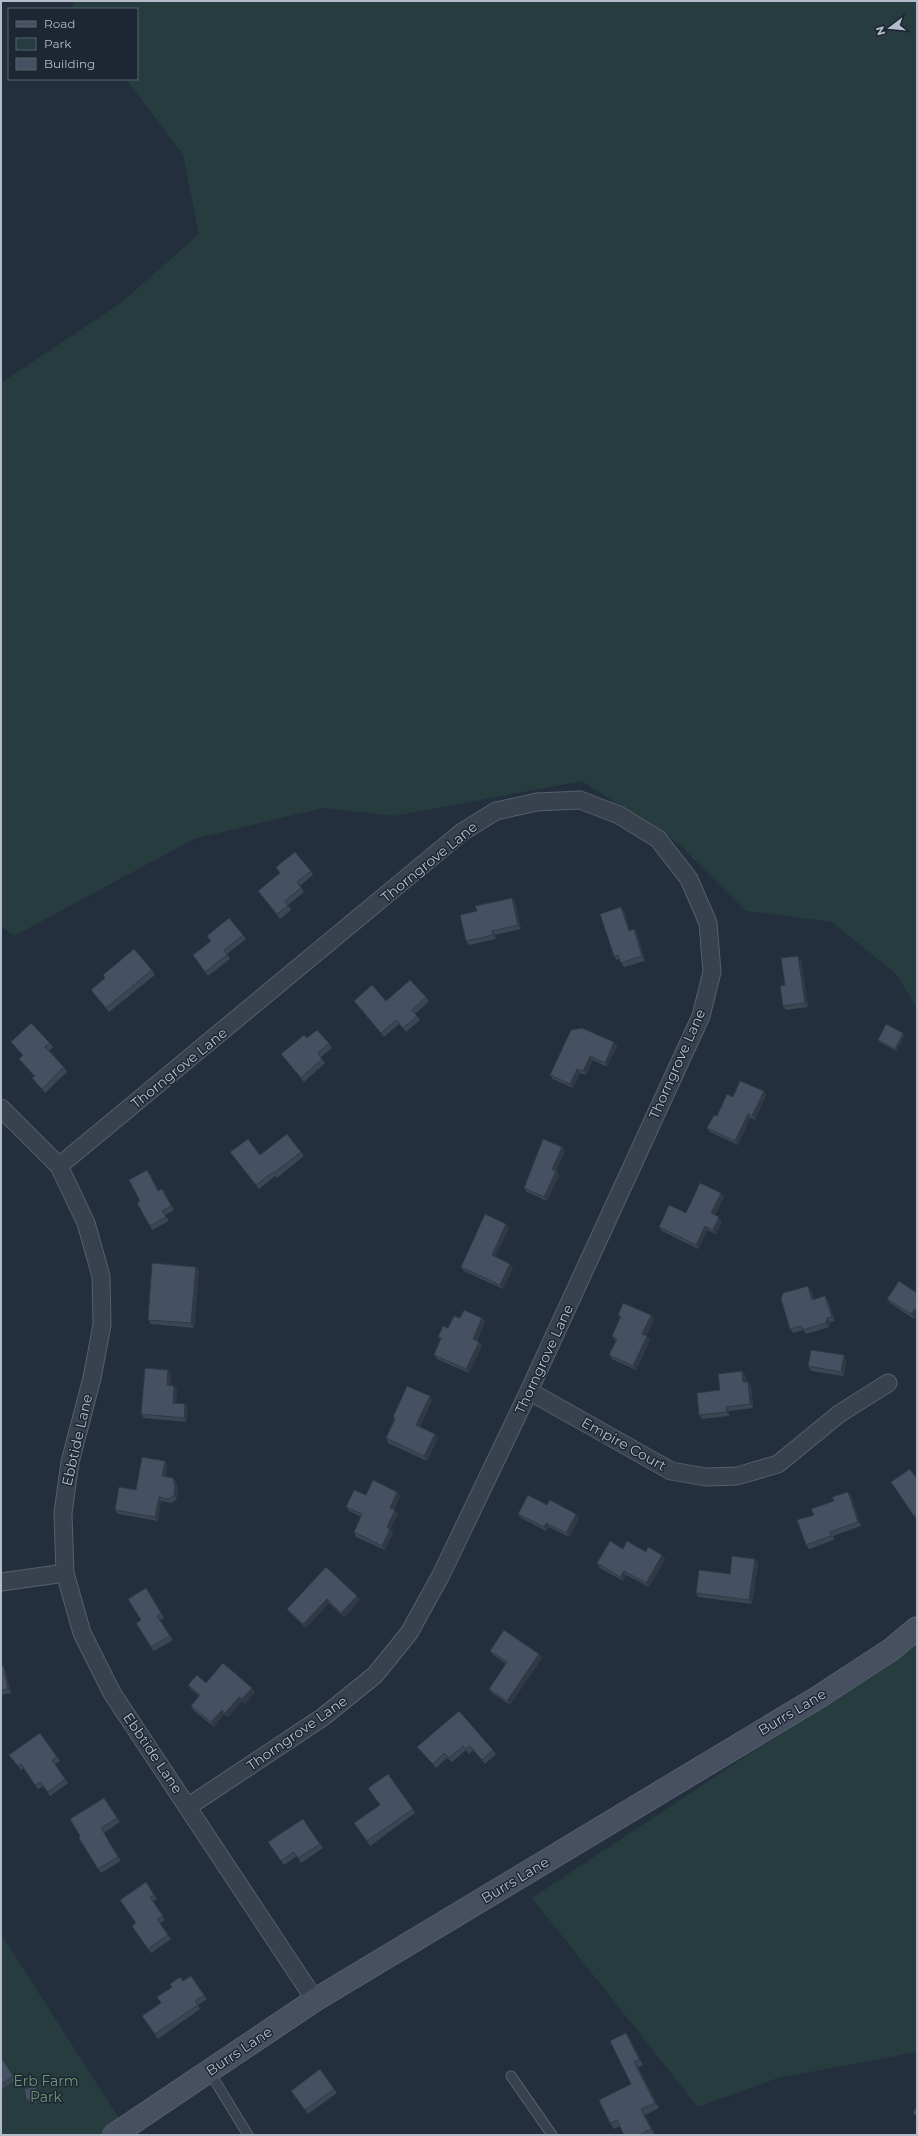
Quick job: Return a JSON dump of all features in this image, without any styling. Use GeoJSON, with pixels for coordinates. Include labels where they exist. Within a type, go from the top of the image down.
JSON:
{"type":"FeatureCollection","features":[{"type":"Feature","properties":{"kind":"street","name":"Thorngrove Lane"},"geometry":{"type":"LineString","coordinates":[[59,1166],[462,832],[496,811],[538,802],[580,800],[619,815],[658,839],[689,879],[708,922],[712,972],[701,1016],[529,1391],[441,1574],[409,1632],[375,1675],[323,1717],[189,1806]]}},
{"type":"Feature","properties":{"kind":"street","name":"Ebbtide Lane"},"geometry":{"type":"LineString","coordinates":[[1,1108],[59,1166],[86,1223],[101,1276],[102,1325],[92,1378],[70,1462],[63,1514],[65,1573],[82,1633],[112,1693],[189,1806],[315,2000]]}},
{"type":"Feature","properties":{"kind":"street","name":"Empire Court"},"geometry":{"type":"LineString","coordinates":[[529,1391],[672,1471],[706,1477],[737,1476],[778,1464],[839,1414],[888,1383]]}},
{"type":"Feature","properties":{"kind":"street"},"geometry":{"type":"LineString","coordinates":[[1,1582],[65,1573]]}},
{"type":"Feature","properties":{"kind":"street","name":"Burrs Lane"},"geometry":{"type":"LineString","coordinates":[[114,2135],[315,2000],[816,1698],[892,1649],[917,1628]]}},
{"type":"Feature","properties":{"kind":"lane"},"geometry":{"type":"LineString","coordinates":[[209,2071],[248,2135]]}},
{"type":"Feature","properties":{"kind":"lane"},"geometry":{"type":"LineString","coordinates":[[511,2076],[552,2135]]}},
{"type":"Feature","properties":{"kind":"green space"},"geometry":{"type":"Polygon","coordinates":[[[77,1],[917,1],[917,1008],[896,974],[832,922],[746,911],[679,844],[582,781],[394,816],[323,808],[194,839],[14,936],[1,926],[1,383],[121,303],[199,234],[183,154],[127,80],[138,80],[138,8],[70,8],[77,1]]]}},
{"type":"Feature","properties":{"kind":"green space"},"geometry":{"type":"Polygon","coordinates":[[[917,1643],[917,2052],[778,2078],[698,2107],[532,1898],[917,1643]]]}},
{"type":"Feature","properties":{"kind":"green space","name":"Erb Farm Park"},"geometry":{"type":"Polygon","coordinates":[[[1,1934],[122,2123],[104,2135],[1,2135],[1,1934]]]}},
{"type":"Feature","properties":{"kind":"building"},"geometry":{"type":"Polygon","coordinates":[[[295,852],[311,871],[297,882],[301,888],[285,901],[288,906],[277,914],[258,891],[280,873],[276,867],[295,852]]]}},
{"type":"Feature","properties":{"kind":"building"},"geometry":{"type":"Polygon","coordinates":[[[512,898],[518,925],[492,931],[493,935],[466,941],[460,915],[477,911],[475,906],[512,898]]]}},
{"type":"Feature","properties":{"kind":"building"},"geometry":{"type":"Polygon","coordinates":[[[621,907],[629,931],[634,929],[642,956],[621,963],[618,955],[614,956],[600,914],[621,907]]]}},
{"type":"Feature","properties":{"kind":"building"},"geometry":{"type":"Polygon","coordinates":[[[229,918],[243,935],[224,950],[227,955],[205,972],[193,955],[211,941],[207,936],[229,918]]]}},
{"type":"Feature","properties":{"kind":"building"},"geometry":{"type":"Polygon","coordinates":[[[134,949],[152,970],[106,1008],[91,990],[105,978],[103,975],[134,949]]]}},
{"type":"Feature","properties":{"kind":"building"},"geometry":{"type":"Polygon","coordinates":[[[798,956],[805,1003],[783,1006],[780,986],[785,985],[781,958],[798,956]]]}},
{"type":"Feature","properties":{"kind":"building"},"geometry":{"type":"Polygon","coordinates":[[[410,980],[426,997],[412,1010],[417,1016],[403,1028],[396,1020],[381,1033],[354,1001],[372,985],[386,1001],[410,980]]]}},
{"type":"Feature","properties":{"kind":"building"},"geometry":{"type":"Polygon","coordinates":[[[31,1023],[50,1043],[45,1047],[64,1067],[42,1089],[32,1078],[35,1076],[19,1059],[23,1055],[11,1042],[31,1023]]]}},
{"type":"Feature","properties":{"kind":"building"},"geometry":{"type":"Polygon","coordinates":[[[886,1024],[903,1033],[895,1049],[878,1040],[886,1024]]]}},
{"type":"Feature","properties":{"kind":"building"},"geometry":{"type":"Polygon","coordinates":[[[582,1028],[614,1042],[605,1063],[590,1056],[583,1071],[577,1069],[570,1084],[550,1075],[571,1030],[582,1028]]]}},
{"type":"Feature","properties":{"kind":"building"},"geometry":{"type":"Polygon","coordinates":[[[317,1030],[329,1043],[318,1053],[322,1059],[301,1078],[281,1054],[304,1035],[307,1038],[317,1030]]]}},
{"type":"Feature","properties":{"kind":"building"},"geometry":{"type":"Polygon","coordinates":[[[740,1081],[764,1091],[752,1116],[748,1114],[735,1141],[707,1128],[714,1115],[717,1116],[727,1094],[733,1097],[740,1081]]]}},
{"type":"Feature","properties":{"kind":"building"},"geometry":{"type":"Polygon","coordinates":[[[287,1134],[301,1152],[256,1185],[230,1152],[248,1139],[260,1155],[287,1134]]]}},
{"type":"Feature","properties":{"kind":"building"},"geometry":{"type":"Polygon","coordinates":[[[543,1139],[562,1147],[552,1169],[556,1171],[544,1197],[524,1188],[543,1139]]]}},
{"type":"Feature","properties":{"kind":"building"},"geometry":{"type":"Polygon","coordinates":[[[147,1170],[158,1191],[162,1189],[171,1206],[162,1211],[166,1217],[150,1226],[137,1203],[140,1201],[129,1180],[147,1170]]]}},
{"type":"Feature","properties":{"kind":"building"},"geometry":{"type":"Polygon","coordinates":[[[700,1183],[721,1193],[711,1213],[719,1217],[713,1230],[705,1226],[696,1245],[659,1227],[669,1205],[686,1213],[700,1183]]]}},
{"type":"Feature","properties":{"kind":"building"},"geometry":{"type":"Polygon","coordinates":[[[485,1214],[506,1224],[492,1255],[510,1264],[500,1285],[461,1267],[485,1214]]]}},
{"type":"Feature","properties":{"kind":"building"},"geometry":{"type":"Polygon","coordinates":[[[152,1263],[196,1267],[191,1323],[148,1320],[152,1263]]]}},
{"type":"Feature","properties":{"kind":"building"},"geometry":{"type":"Polygon","coordinates":[[[899,1281],[917,1293],[917,1311],[915,1309],[911,1314],[887,1299],[899,1281]]]}},
{"type":"Feature","properties":{"kind":"building"},"geometry":{"type":"Polygon","coordinates":[[[808,1286],[812,1300],[825,1296],[832,1317],[827,1318],[826,1323],[803,1330],[801,1326],[790,1329],[781,1299],[783,1293],[808,1286]]]}},
{"type":"Feature","properties":{"kind":"building"},"geometry":{"type":"Polygon","coordinates":[[[623,1303],[651,1315],[642,1334],[647,1336],[633,1366],[609,1355],[617,1339],[612,1336],[621,1316],[618,1315],[623,1303]]]}},
{"type":"Feature","properties":{"kind":"building"},"geometry":{"type":"Polygon","coordinates":[[[464,1310],[482,1318],[473,1339],[479,1342],[466,1369],[434,1355],[441,1338],[438,1337],[443,1326],[448,1328],[454,1316],[460,1318],[464,1310]]]}},
{"type":"Feature","properties":{"kind":"building"},"geometry":{"type":"Polygon","coordinates":[[[811,1350],[844,1355],[841,1372],[808,1366],[811,1350]]]}},
{"type":"Feature","properties":{"kind":"building"},"geometry":{"type":"Polygon","coordinates":[[[145,1368],[168,1370],[167,1385],[174,1386],[173,1403],[185,1404],[184,1418],[141,1414],[145,1368]]]}},
{"type":"Feature","properties":{"kind":"building"},"geometry":{"type":"Polygon","coordinates":[[[742,1371],[743,1382],[748,1382],[750,1404],[726,1407],[727,1412],[699,1415],[697,1393],[720,1390],[718,1374],[742,1371]]]}},
{"type":"Feature","properties":{"kind":"building"},"geometry":{"type":"Polygon","coordinates":[[[407,1386],[430,1396],[416,1425],[435,1434],[424,1456],[386,1438],[395,1419],[393,1417],[407,1386]]]}},
{"type":"Feature","properties":{"kind":"building"},"geometry":{"type":"Polygon","coordinates":[[[142,1457],[165,1461],[162,1476],[173,1478],[175,1486],[174,1496],[168,1499],[159,1497],[155,1517],[115,1510],[119,1487],[136,1490],[142,1457]]]}},
{"type":"Feature","properties":{"kind":"building"},"geometry":{"type":"Polygon","coordinates":[[[910,1469],[917,1479],[917,1514],[914,1516],[891,1482],[910,1469]]]}},
{"type":"Feature","properties":{"kind":"building"},"geometry":{"type":"Polygon","coordinates":[[[373,1480],[397,1492],[390,1508],[395,1510],[387,1527],[390,1529],[382,1546],[354,1532],[362,1514],[346,1507],[354,1490],[366,1495],[373,1480]]]}},
{"type":"Feature","properties":{"kind":"building"},"geometry":{"type":"Polygon","coordinates":[[[848,1492],[858,1522],[830,1532],[831,1536],[806,1545],[797,1520],[814,1515],[811,1509],[834,1501],[832,1497],[848,1492]]]}},
{"type":"Feature","properties":{"kind":"building"},"geometry":{"type":"Polygon","coordinates":[[[528,1495],[547,1505],[550,1500],[576,1514],[566,1533],[546,1523],[544,1527],[518,1514],[528,1495]]]}},
{"type":"Feature","properties":{"kind":"building"},"geometry":{"type":"Polygon","coordinates":[[[610,1541],[623,1549],[627,1541],[646,1552],[648,1547],[662,1555],[646,1583],[624,1571],[620,1577],[597,1563],[610,1541]]]}},
{"type":"Feature","properties":{"kind":"building"},"geometry":{"type":"Polygon","coordinates":[[[732,1556],[755,1559],[749,1600],[696,1593],[699,1570],[730,1574],[732,1556]]]}},
{"type":"Feature","properties":{"kind":"building"},"geometry":{"type":"Polygon","coordinates":[[[326,1567],[357,1596],[341,1613],[327,1599],[303,1624],[287,1609],[326,1567]]]}},
{"type":"Feature","properties":{"kind":"building"},"geometry":{"type":"Polygon","coordinates":[[[146,1588],[161,1613],[157,1616],[170,1636],[151,1647],[136,1623],[141,1620],[128,1599],[146,1588]]]}},
{"type":"Feature","properties":{"kind":"building"},"geometry":{"type":"Polygon","coordinates":[[[504,1630],[539,1654],[507,1701],[489,1689],[507,1662],[490,1651],[504,1630]]]}},
{"type":"Feature","properties":{"kind":"building"},"geometry":{"type":"Polygon","coordinates":[[[223,1663],[252,1688],[242,1699],[239,1697],[225,1713],[222,1710],[211,1722],[191,1706],[200,1695],[188,1685],[197,1675],[206,1683],[223,1663]]]}},
{"type":"Feature","properties":{"kind":"building"},"geometry":{"type":"Polygon","coordinates":[[[3,1665],[8,1689],[1,1691],[1,1666],[3,1665]]]}},
{"type":"Feature","properties":{"kind":"building"},"geometry":{"type":"Polygon","coordinates":[[[459,1711],[493,1750],[482,1760],[470,1746],[466,1749],[463,1746],[449,1758],[444,1753],[433,1764],[417,1747],[459,1711]]]}},
{"type":"Feature","properties":{"kind":"building"},"geometry":{"type":"Polygon","coordinates":[[[40,1733],[57,1757],[52,1760],[65,1779],[48,1792],[40,1782],[35,1785],[21,1764],[18,1766],[9,1755],[40,1733]]]}},
{"type":"Feature","properties":{"kind":"building"},"geometry":{"type":"Polygon","coordinates":[[[388,1774],[413,1809],[367,1841],[354,1823],[380,1805],[368,1788],[388,1774]]]}},
{"type":"Feature","properties":{"kind":"building"},"geometry":{"type":"Polygon","coordinates":[[[104,1798],[117,1818],[101,1828],[118,1857],[98,1869],[79,1838],[80,1836],[70,1819],[104,1798]]]}},
{"type":"Feature","properties":{"kind":"building"},"geometry":{"type":"Polygon","coordinates":[[[303,1819],[320,1844],[298,1858],[294,1852],[281,1861],[268,1842],[303,1819]]]}},
{"type":"Feature","properties":{"kind":"building"},"geometry":{"type":"Polygon","coordinates":[[[146,1882],[154,1895],[150,1897],[163,1916],[157,1919],[168,1935],[148,1949],[132,1926],[136,1923],[120,1900],[146,1882]]]}},
{"type":"Feature","properties":{"kind":"building"},"geometry":{"type":"Polygon","coordinates":[[[191,1976],[204,1995],[195,2001],[198,2005],[155,2034],[142,2016],[161,2003],[157,1997],[172,1987],[170,1984],[180,1977],[183,1981],[191,1976]]]}},
{"type":"Feature","properties":{"kind":"building"},"geometry":{"type":"Polygon","coordinates":[[[626,2033],[639,2059],[634,2062],[655,2103],[641,2109],[651,2129],[639,2135],[624,2135],[617,2120],[610,2123],[599,2100],[631,2084],[610,2041],[626,2033]]]}},
{"type":"Feature","properties":{"kind":"building"},"geometry":{"type":"Polygon","coordinates":[[[1,2057],[13,2076],[1,2084],[1,2057]]]}},
{"type":"Feature","properties":{"kind":"building"},"geometry":{"type":"Polygon","coordinates":[[[320,2069],[334,2089],[305,2110],[291,2091],[320,2069]]]}},
{"type":"Feature","properties":{"kind":"building"},"geometry":{"type":"Polygon","coordinates":[[[32,2087],[37,2088],[39,2095],[35,2101],[30,2101],[26,2098],[24,2089],[32,2087]]]}},
{"type":"Feature","properties":{"kind":"building"},"geometry":{"type":"Polygon","coordinates":[[[917,2106],[917,2116],[913,2113],[917,2106]]]}}]}
